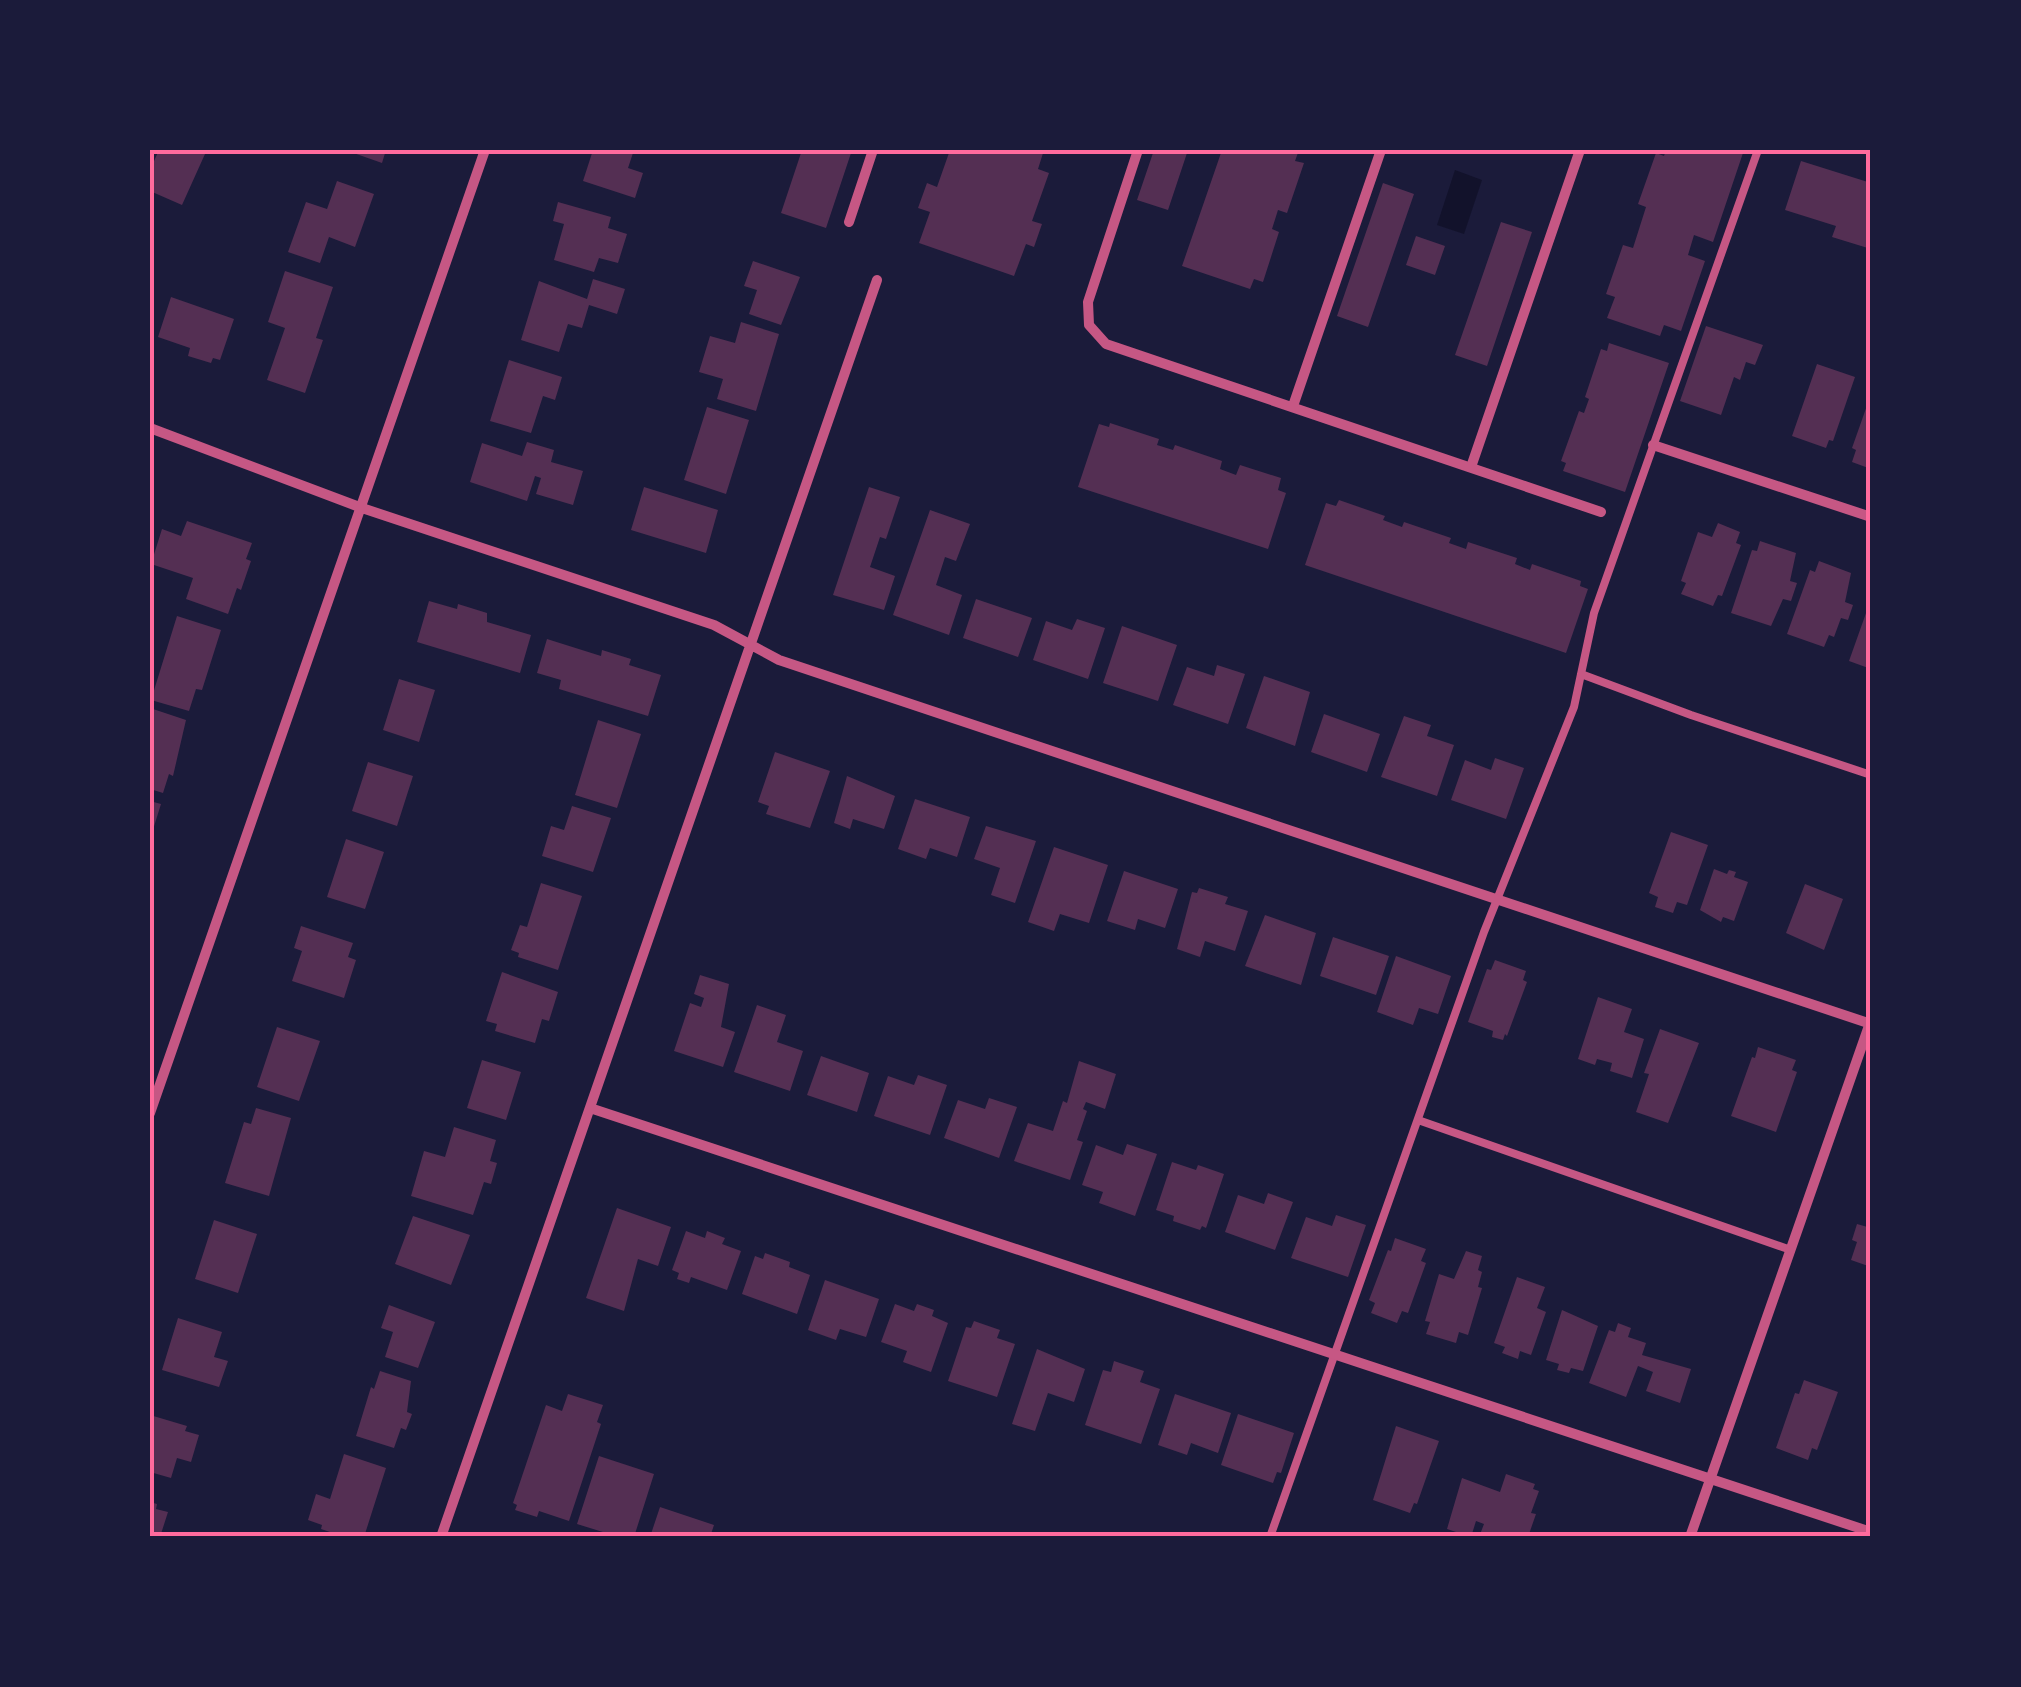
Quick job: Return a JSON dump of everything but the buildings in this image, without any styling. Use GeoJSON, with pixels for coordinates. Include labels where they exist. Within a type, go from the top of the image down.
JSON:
{"type":"FeatureCollection","features":[{"type":"Feature","properties":{"kind":"street"},"geometry":{"type":"LineString","coordinates":[[150,1113],[484,150]]}},
{"type":"Feature","properties":{"kind":"street"},"geometry":{"type":"LineString","coordinates":[[848,222],[873,150]]}},
{"type":"Feature","properties":{"kind":"street"},"geometry":{"type":"LineString","coordinates":[[1138,150],[1088,302],[1089,326],[1106,344],[1601,512]]}},
{"type":"Feature","properties":{"kind":"street"},"geometry":{"type":"LineString","coordinates":[[1293,406],[1381,150]]}},
{"type":"Feature","properties":{"kind":"street"},"geometry":{"type":"LineString","coordinates":[[1471,467],[1580,150]]}},
{"type":"Feature","properties":{"kind":"street"},"geometry":{"type":"LineString","coordinates":[[441,1537],[878,280]]}},
{"type":"Feature","properties":{"kind":"street"},"geometry":{"type":"LineString","coordinates":[[150,428],[362,508],[714,625],[798,666],[1871,1022],[1690,1537]]}},
{"type":"Feature","properties":{"kind":"street"},"geometry":{"type":"LineString","coordinates":[[1652,445],[1871,518]]}},
{"type":"Feature","properties":{"kind":"street"},"geometry":{"type":"LineString","coordinates":[[590,1108],[1871,1532]]}},
{"type":"Feature","properties":{"kind":"lane"},"geometry":{"type":"LineString","coordinates":[[1270,1537],[1484,932],[1574,708],[1594,613],[1758,150]]}},
{"type":"Feature","properties":{"kind":"lane"},"geometry":{"type":"LineString","coordinates":[[1582,674],[1690,715],[1871,774]]}},
{"type":"Feature","properties":{"kind":"lane"},"geometry":{"type":"LineString","coordinates":[[1418,1120],[1791,1250]]}},
{"type":"Feature","properties":{"kind":"shaded area"},"geometry":{"type":"Polygon","coordinates":[[[1455,170],[1482,180],[1464,234],[1437,225],[1455,170]]]}}]}
